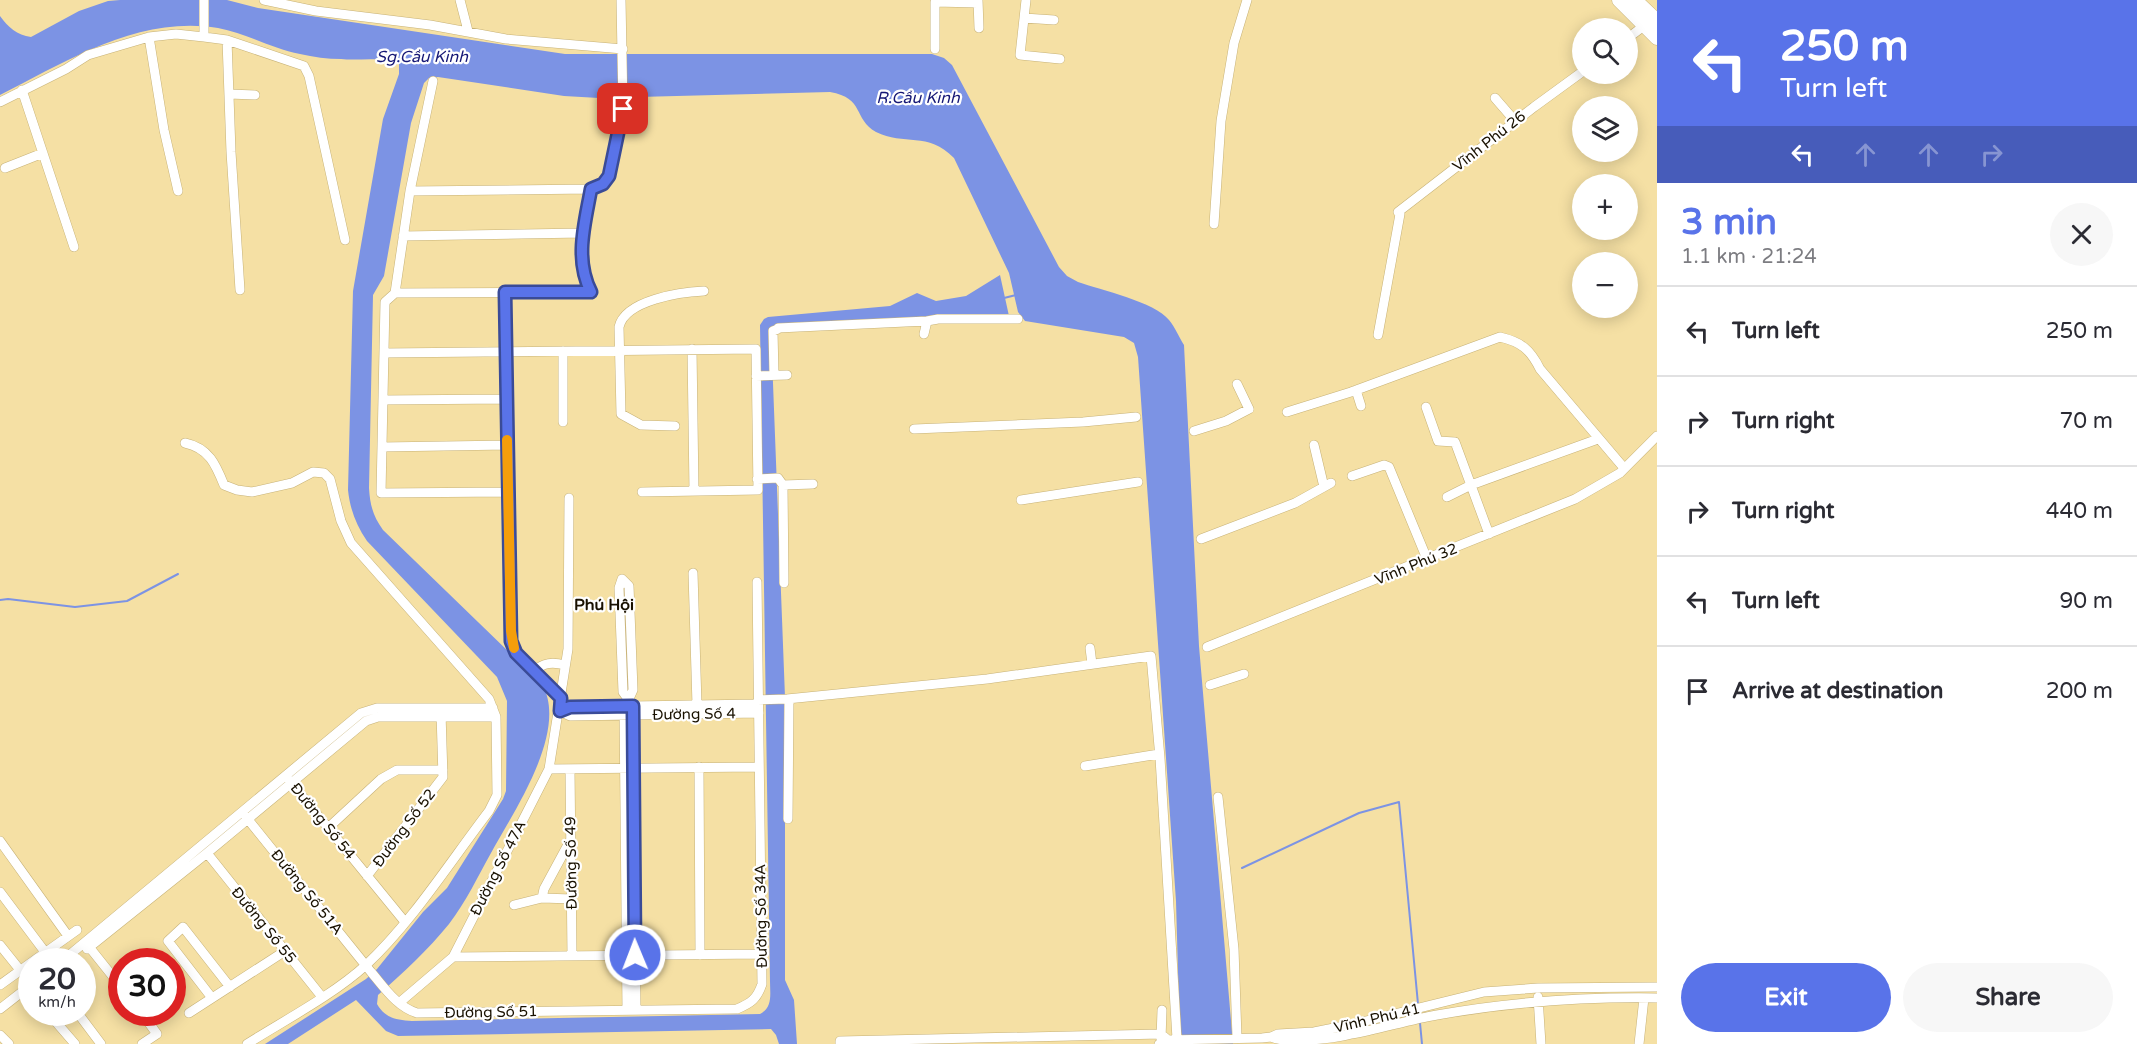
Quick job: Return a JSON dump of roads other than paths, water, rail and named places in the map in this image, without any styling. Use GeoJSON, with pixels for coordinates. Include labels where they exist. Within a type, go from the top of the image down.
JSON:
{"type":"FeatureCollection","features":[{"type":"Feature","properties":{"kind":"highway"},"geometry":{"type":"LineString","coordinates":[[1619,0],[1651,23]]}},
{"type":"Feature","properties":{"kind":"highway"},"geometry":{"type":"LineString","coordinates":[[1635,0],[1651,23],[1657,38]]}},
{"type":"Feature","properties":{"kind":"street"},"geometry":{"type":"LineString","coordinates":[[204,0],[204,32]]}},
{"type":"Feature","properties":{"kind":"street"},"geometry":{"type":"LineString","coordinates":[[264,0],[316,11],[468,31],[506,39],[623,52]]}},
{"type":"Feature","properties":{"kind":"street"},"geometry":{"type":"LineString","coordinates":[[460,0],[468,31]]}},
{"type":"Feature","properties":{"kind":"street"},"geometry":{"type":"LineString","coordinates":[[410,191],[591,189],[603,184],[609,176],[623,106],[621,0]]}},
{"type":"Feature","properties":{"kind":"street"},"geometry":{"type":"LineString","coordinates":[[1026,0],[1020,55],[1060,59]]}},
{"type":"Feature","properties":{"kind":"street"},"geometry":{"type":"LineString","coordinates":[[1214,224],[1221,121],[1234,43],[1247,0]]}},
{"type":"Feature","properties":{"kind":"street"},"geometry":{"type":"LineString","coordinates":[[935,49],[935,2],[978,1],[978,28]]}},
{"type":"Feature","properties":{"kind":"street"},"geometry":{"type":"LineString","coordinates":[[1024,18],[1054,20]]}},
{"type":"Feature","properties":{"kind":"street"},"geometry":{"type":"LineString","coordinates":[[1638,31],[1651,23]]}},
{"type":"Feature","properties":{"kind":"street"},"geometry":{"type":"LineString","coordinates":[[0,102],[66,69],[88,55],[148,37],[204,32],[304,66],[309,76],[345,240]]}},
{"type":"Feature","properties":{"kind":"street"},"geometry":{"type":"LineString","coordinates":[[148,37],[164,130],[178,191]]}},
{"type":"Feature","properties":{"kind":"street"},"geometry":{"type":"LineString","coordinates":[[227,40],[231,152],[240,290]]}},
{"type":"Feature","properties":{"kind":"street","name":"Vĩnh Phú 26"},"geometry":{"type":"LineString","coordinates":[[1378,335],[1399,213],[1515,121],[1572,79]]}},
{"type":"Feature","properties":{"kind":"street"},"geometry":{"type":"LineString","coordinates":[[395,294],[410,191],[433,81]]}},
{"type":"Feature","properties":{"kind":"street"},"geometry":{"type":"LineString","coordinates":[[22,90],[74,248]]}},
{"type":"Feature","properties":{"kind":"street"},"geometry":{"type":"LineString","coordinates":[[229,94],[255,95]]}},
{"type":"Feature","properties":{"kind":"street"},"geometry":{"type":"LineString","coordinates":[[1495,98],[1515,121]]}},
{"type":"Feature","properties":{"kind":"street"},"geometry":{"type":"LineString","coordinates":[[5,168],[43,153]]}},
{"type":"Feature","properties":{"kind":"street"},"geometry":{"type":"LineString","coordinates":[[508,492],[381,493],[385,302],[395,294],[591,292],[585,276],[581,246],[591,189]]}},
{"type":"Feature","properties":{"kind":"street"},"geometry":{"type":"LineString","coordinates":[[404,236],[583,233]]}},
{"type":"Feature","properties":{"kind":"street"},"geometry":{"type":"LineString","coordinates":[[675,426],[640,425],[621,414],[620,322],[629,311],[639,305],[704,291]]}},
{"type":"Feature","properties":{"kind":"street"},"geometry":{"type":"LineString","coordinates":[[505,292],[511,641],[516,653],[561,698]]}},
{"type":"Feature","properties":{"kind":"street"},"geometry":{"type":"LineString","coordinates":[[773,375],[773,331],[778,329],[957,318],[1018,319]]}},
{"type":"Feature","properties":{"kind":"street"},"geometry":{"type":"LineString","coordinates":[[924,334],[927,321]]}},
{"type":"Feature","properties":{"kind":"street"},"geometry":{"type":"LineString","coordinates":[[1287,412],[1356,390],[1500,337],[1519,342],[1535,358],[1540,369],[1580,413],[1622,471]]}},
{"type":"Feature","properties":{"kind":"street"},"geometry":{"type":"LineString","coordinates":[[384,352],[756,349],[758,490],[642,492]]}},
{"type":"Feature","properties":{"kind":"street"},"geometry":{"type":"LineString","coordinates":[[692,350],[694,491]]}},
{"type":"Feature","properties":{"kind":"street"},"geometry":{"type":"LineString","coordinates":[[562,422],[563,351]]}},
{"type":"Feature","properties":{"kind":"street"},"geometry":{"type":"LineString","coordinates":[[758,376],[787,375]]}},
{"type":"Feature","properties":{"kind":"street"},"geometry":{"type":"LineString","coordinates":[[1194,431],[1226,421],[1250,408],[1237,384]]}},
{"type":"Feature","properties":{"kind":"street"},"geometry":{"type":"LineString","coordinates":[[1356,390],[1361,406]]}},
{"type":"Feature","properties":{"kind":"street"},"geometry":{"type":"LineString","coordinates":[[383,400],[507,399]]}},
{"type":"Feature","properties":{"kind":"street"},"geometry":{"type":"LineString","coordinates":[[1426,407],[1438,441],[1455,442],[1489,534]]}},
{"type":"Feature","properties":{"kind":"street"},"geometry":{"type":"LineString","coordinates":[[914,429],[1083,422],[1136,417]]}},
{"type":"Feature","properties":{"kind":"street","name":"Vĩnh Phú 32"},"geometry":{"type":"LineString","coordinates":[[1207,647],[1575,499],[1622,471],[1657,436]]}},
{"type":"Feature","properties":{"kind":"street"},"geometry":{"type":"LineString","coordinates":[[1447,497],[1471,485],[1598,439]]}},
{"type":"Feature","properties":{"kind":"street"},"geometry":{"type":"LineString","coordinates":[[185,443],[209,456],[224,485],[237,490],[252,492],[273,489],[292,483],[312,472],[324,473],[330,479],[341,521],[351,543],[489,699],[494,712],[497,795],[489,811],[368,968],[248,1044]]}},
{"type":"Feature","properties":{"kind":"street"},"geometry":{"type":"LineString","coordinates":[[381,447],[508,445]]}},
{"type":"Feature","properties":{"kind":"street"},"geometry":{"type":"LineString","coordinates":[[1201,540],[1295,503],[1328,485],[1314,445]]}},
{"type":"Feature","properties":{"kind":"street"},"geometry":{"type":"LineString","coordinates":[[1352,476],[1384,465],[1389,466],[1427,559]]}},
{"type":"Feature","properties":{"kind":"street"},"geometry":{"type":"LineString","coordinates":[[759,479],[813,484]]}},
{"type":"Feature","properties":{"kind":"street"},"geometry":{"type":"LineString","coordinates":[[780,481],[784,583]]}},
{"type":"Feature","properties":{"kind":"street"},"geometry":{"type":"LineString","coordinates":[[1021,500],[1138,482]]}},
{"type":"Feature","properties":{"kind":"street","name":"Đường Số 47A"},"geometry":{"type":"LineString","coordinates":[[399,1003],[453,957],[549,769],[568,649],[569,498]]}},
{"type":"Feature","properties":{"kind":"street"},"geometry":{"type":"LineString","coordinates":[[693,573],[697,705]]}},
{"type":"Feature","properties":{"kind":"street"},"geometry":{"type":"LineString","coordinates":[[628,709],[633,690],[629,586],[622,579],[618,588],[623,692],[628,709],[631,1010]]}},
{"type":"Feature","properties":{"kind":"street","name":"Đường Số 34A"},"geometry":{"type":"LineString","coordinates":[[631,1010],[737,1009],[751,1004],[758,996],[762,984],[757,582]]}},
{"type":"Feature","properties":{"kind":"street"},"geometry":{"type":"LineString","coordinates":[[1090,648],[1092,664]]}},
{"type":"Feature","properties":{"kind":"street"},"geometry":{"type":"LineString","coordinates":[[628,709],[760,704],[788,699],[979,680],[1151,656],[1159,754],[1168,1040]]}},
{"type":"Feature","properties":{"kind":"street"},"geometry":{"type":"LineString","coordinates":[[534,672],[539,666],[553,662],[565,664]]}},
{"type":"Feature","properties":{"kind":"street"},"geometry":{"type":"LineString","coordinates":[[1210,685],[1244,675]]}},
{"type":"Feature","properties":{"kind":"street"},"geometry":{"type":"LineString","coordinates":[[788,699],[788,819]]}},
{"type":"Feature","properties":{"kind":"street","name":"Đường Số 4"},"geometry":{"type":"LineString","coordinates":[[560,711],[570,716],[628,709],[760,704]]}},
{"type":"Feature","properties":{"kind":"street"},"geometry":{"type":"LineString","coordinates":[[84,948],[289,779],[366,721],[378,717],[494,712]]}},
{"type":"Feature","properties":{"kind":"street"},"geometry":{"type":"LineString","coordinates":[[328,828],[381,779],[397,770],[443,770],[441,713]]}},
{"type":"Feature","properties":{"kind":"street"},"geometry":{"type":"LineString","coordinates":[[1085,766],[1159,754]]}},
{"type":"Feature","properties":{"kind":"street"},"geometry":{"type":"LineString","coordinates":[[549,769],[759,767]]}},
{"type":"Feature","properties":{"kind":"street"},"geometry":{"type":"LineString","coordinates":[[699,768],[700,955]]}},
{"type":"Feature","properties":{"kind":"street","name":"Đường Số 49"},"geometry":{"type":"LineString","coordinates":[[570,769],[572,956]]}},
{"type":"Feature","properties":{"kind":"street","name":"Đường Số 52"},"geometry":{"type":"LineString","coordinates":[[367,876],[443,777],[443,770]]}},
{"type":"Feature","properties":{"kind":"street","name":"Đường Số 54"},"geometry":{"type":"LineString","coordinates":[[289,779],[405,922]]}},
{"type":"Feature","properties":{"kind":"street"},"geometry":{"type":"LineString","coordinates":[[1218,797],[1234,949],[1234,1038]]}},
{"type":"Feature","properties":{"kind":"street"},"geometry":{"type":"LineString","coordinates":[[82,948],[207,853],[245,815]]}},
{"type":"Feature","properties":{"kind":"street","name":"Đường Số 51A"},"geometry":{"type":"LineString","coordinates":[[245,815],[368,968]]}},
{"type":"Feature","properties":{"kind":"street"},"geometry":{"type":"LineString","coordinates":[[542,898],[544,889],[571,839]]}},
{"type":"Feature","properties":{"kind":"street"},"geometry":{"type":"LineString","coordinates":[[0,841],[68,936]]}},
{"type":"Feature","properties":{"kind":"street","name":"Đường Số 55"},"geometry":{"type":"LineString","coordinates":[[207,853],[322,997]]}},
{"type":"Feature","properties":{"kind":"street"},"geometry":{"type":"LineString","coordinates":[[0,892],[42,948]]}},
{"type":"Feature","properties":{"kind":"street"},"geometry":{"type":"LineString","coordinates":[[514,905],[542,898],[572,899]]}},
{"type":"Feature","properties":{"kind":"street"},"geometry":{"type":"LineString","coordinates":[[212,998],[168,941],[183,927],[230,987]]}},
{"type":"Feature","properties":{"kind":"street"},"geometry":{"type":"LineString","coordinates":[[51,948],[77,930]]}},
{"type":"Feature","properties":{"kind":"street"},"geometry":{"type":"LineString","coordinates":[[0,945],[18,968]]}},
{"type":"Feature","properties":{"kind":"street"},"geometry":{"type":"LineString","coordinates":[[87,945],[108,971]]}},
{"type":"Feature","properties":{"kind":"street"},"geometry":{"type":"LineString","coordinates":[[189,1013],[285,951]]}},
{"type":"Feature","properties":{"kind":"street"},"geometry":{"type":"LineString","coordinates":[[453,957],[762,954]]}},
{"type":"Feature","properties":{"kind":"street","name":"Đường Số 51"},"geometry":{"type":"LineString","coordinates":[[368,968],[399,1003],[417,1013],[631,1010]]}},
{"type":"Feature","properties":{"kind":"street"},"geometry":{"type":"LineString","coordinates":[[0,985],[18,972]]}},
{"type":"Feature","properties":{"kind":"street"},"geometry":{"type":"LineString","coordinates":[[1538,988],[1541,1044]]}},
{"type":"Feature","properties":{"kind":"street","name":"Vĩnh Phú 41"},"geometry":{"type":"LineString","coordinates":[[1538,988],[1653,994],[1493,1005],[1316,1041],[1276,1041],[1271,1037],[1278,1034],[1314,1032],[1484,992],[1538,988]]}},
{"type":"Feature","properties":{"kind":"street"},"geometry":{"type":"LineString","coordinates":[[1639,1044],[1653,994]]}},
{"type":"Feature","properties":{"kind":"street"},"geometry":{"type":"LineString","coordinates":[[0,1009],[18,995]]}},
{"type":"Feature","properties":{"kind":"street"},"geometry":{"type":"LineString","coordinates":[[0,1016],[18,1002]]}},
{"type":"Feature","properties":{"kind":"street"},"geometry":{"type":"LineString","coordinates":[[1421,1008],[1423,1018]]}},
{"type":"Feature","properties":{"kind":"street"},"geometry":{"type":"LineString","coordinates":[[1162,1010],[1168,1040]]}},
{"type":"Feature","properties":{"kind":"street"},"geometry":{"type":"LineString","coordinates":[[59,1026],[75,1044]]}},
{"type":"Feature","properties":{"kind":"street"},"geometry":{"type":"LineString","coordinates":[[87,1026],[100,1044]]}},
{"type":"Feature","properties":{"kind":"street"},"geometry":{"type":"LineString","coordinates":[[142,1044],[157,1034],[151,1026]]}},
{"type":"Feature","properties":{"kind":"street"},"geometry":{"type":"LineString","coordinates":[[0,1035],[9,1044]]}},
{"type":"Feature","properties":{"kind":"street"},"geometry":{"type":"LineString","coordinates":[[840,1042],[1168,1040],[1271,1037]]}},
{"type":"Feature","properties":{"kind":"water"},"geometry":{"type":"Polygon","coordinates":[[[227,0],[258,8],[565,54],[932,54],[944,58],[952,65],[1059,267],[1067,276],[1078,282],[1140,302],[1162,314],[1171,323],[1184,345],[1199,646],[1233,1044],[1180,1044],[1176,901],[1138,357],[1134,343],[1124,337],[1025,321],[1018,312],[1009,273],[954,158],[935,145],[876,132],[864,121],[854,104],[841,95],[830,92],[599,98],[564,96],[438,77],[429,78],[424,83],[411,123],[384,276],[373,295],[370,500],[374,515],[383,530],[542,684],[549,703],[549,724],[544,747],[524,793],[461,907],[433,943],[378,995],[377,1004],[392,1017],[412,1021],[760,1014],[767,1008],[770,991],[760,325],[768,317],[890,306],[917,293],[936,301],[966,296],[1000,275],[1009,316],[771,331],[785,697],[785,980],[794,1000],[797,1044],[779,1044],[771,1029],[398,1036],[386,1031],[356,1000],[288,1044],[265,1044],[366,979],[377,969],[423,912],[447,888],[506,791],[507,701],[497,677],[367,541],[354,517],[349,497],[353,291],[383,119],[399,74],[399,64],[378,59],[336,59],[310,56],[279,49],[218,28],[189,26],[160,28],[104,44],[0,95],[0,16],[13,30],[31,37],[79,11],[108,1],[227,0]]]}},
{"type":"Feature","properties":{"kind":"waterway"},"geometry":{"type":"LineString","coordinates":[[1004,298],[1016,295]]}},
{"type":"Feature","properties":{"kind":"waterway"},"geometry":{"type":"LineString","coordinates":[[0,600],[75,607],[127,601],[178,574]]}},
{"type":"Feature","properties":{"kind":"waterway"},"geometry":{"type":"LineString","coordinates":[[1242,868],[1359,813],[1399,802],[1418,1004]]}},
{"type":"Feature","properties":{"kind":"waterway"},"geometry":{"type":"LineString","coordinates":[[1420,1023],[1422,1044]]}},
{"type":"Feature","properties":{"kind":"district","name":"Phú Hội"},"geometry":{"type":"Point","coordinates":[604,604]}},
{"type":"Feature","properties":{"kind":"water label","name":"Sg.Cầu Kinh"},"geometry":{"type":"Point","coordinates":[422,56]}},
{"type":"Feature","properties":{"kind":"water label","name":"R.Cầu Kinh"},"geometry":{"type":"Point","coordinates":[918,97]}}]}
